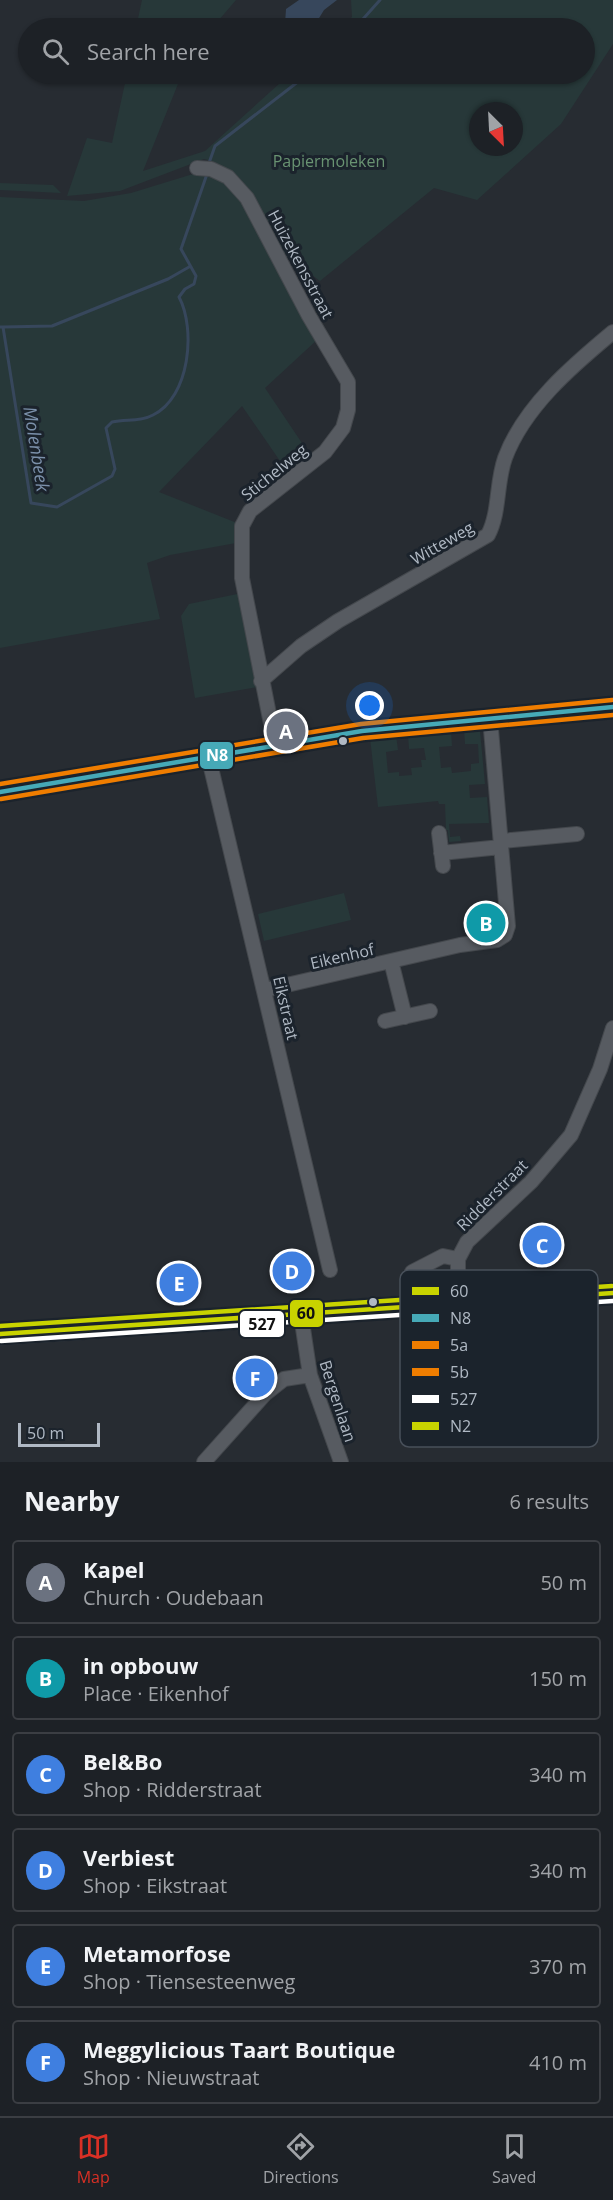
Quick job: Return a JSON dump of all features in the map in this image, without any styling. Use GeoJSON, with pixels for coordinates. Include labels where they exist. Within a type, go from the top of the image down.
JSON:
{"type":"FeatureCollection","features":[{"type":"Feature","properties":{"kind":"main road"},"geometry":{"type":"LineString","coordinates":[[598,1294],[613,1293]]}},
{"type":"Feature","properties":{"kind":"main road"},"geometry":{"type":"LineString","coordinates":[[0,1334],[400,1307]]}},
{"type":"Feature","properties":{"kind":"street","name":"Huizekensstraat"},"geometry":{"type":"LineString","coordinates":[[198,168],[211,168],[228,177],[247,198],[309,316],[348,382],[350,401]]}},
{"type":"Feature","properties":{"kind":"street","name":"Witteweg"},"geometry":{"type":"LineString","coordinates":[[261,681],[301,646],[338,621],[488,535],[494,524],[504,459],[514,438],[564,374],[613,332]]}},
{"type":"Feature","properties":{"kind":"street","name":"Stichelweg"},"geometry":{"type":"LineString","coordinates":[[261,681],[242,578],[242,526],[250,511],[325,452],[343,428],[350,401]]}},
{"type":"Feature","properties":{"kind":"street"},"geometry":{"type":"LineString","coordinates":[[261,681],[275,744]]}},
{"type":"Feature","properties":{"kind":"street"},"geometry":{"type":"LineString","coordinates":[[0,792],[208,755],[362,731],[613,707]]}},
{"type":"Feature","properties":{"kind":"street","name":"Eikenhof"},"geometry":{"type":"LineString","coordinates":[[265,990],[460,945],[497,940],[505,935],[508,926],[490,718]]}},
{"type":"Feature","properties":{"kind":"street","name":"Eikstraat"},"geometry":{"type":"LineString","coordinates":[[208,755],[330,1270]]}},
{"type":"Feature","properties":{"kind":"street"},"geometry":{"type":"LineString","coordinates":[[440,833],[442,859],[501,844],[577,834]]}},
{"type":"Feature","properties":{"kind":"street","name":"Eikenhof"},"geometry":{"type":"LineString","coordinates":[[391,961],[405,1017]]}},
{"type":"Feature","properties":{"kind":"street"},"geometry":{"type":"LineString","coordinates":[[385,1022],[430,1011]]}},
{"type":"Feature","properties":{"kind":"street","name":"Ridderstraat"},"geometry":{"type":"LineString","coordinates":[[459,1259],[467,1242],[531,1182],[571,1134],[600,1070],[613,1028]]}},
{"type":"Feature","properties":{"kind":"street"},"geometry":{"type":"LineString","coordinates":[[416,1270],[442,1256],[459,1259],[459,1270]]}},
{"type":"Feature","properties":{"kind":"street","name":"Bergenlaan"},"geometry":{"type":"LineString","coordinates":[[301,1315],[310,1375],[341,1462]]}},
{"type":"Feature","properties":{"kind":"street"},"geometry":{"type":"LineString","coordinates":[[204,1462],[271,1389],[284,1379],[310,1375]]}},
{"type":"Feature","properties":{"kind":"green space"},"geometry":{"type":"Polygon","coordinates":[[[142,0],[236,0],[221,18],[138,18],[142,0]]]}},
{"type":"Feature","properties":{"kind":"green space","name":"Papiermoleken"},"geometry":{"type":"Polygon","coordinates":[[[351,0],[613,0],[613,44],[595,72],[595,18],[351,18],[351,0]]]}},
{"type":"Feature","properties":{"kind":"green space","name":"Papiermoleken"},"geometry":{"type":"Polygon","coordinates":[[[125,84],[178,84],[143,171],[205,151],[279,84],[587,84],[561,124],[477,200],[434,188],[320,281],[279,249],[262,224],[249,196],[232,173],[204,159],[120,191],[67,196],[87,138],[112,143],[125,84]]]}},
{"type":"Feature","properties":{"kind":"green space"},"geometry":{"type":"Polygon","coordinates":[[[193,174],[214,174],[243,198],[318,339],[265,388],[312,458],[289,474],[242,406],[159,492],[237,523],[236,543],[170,555],[147,563],[160,619],[0,648],[0,197],[84,201],[131,193],[193,174]]]}},
{"type":"Feature","properties":{"kind":"green space"},"geometry":{"type":"Polygon","coordinates":[[[0,183],[53,185],[61,193],[0,190],[0,183]]]}},
{"type":"Feature","properties":{"kind":"green space"},"geometry":{"type":"Polygon","coordinates":[[[242,593],[258,687],[195,698],[181,616],[189,604],[242,593]]]}},
{"type":"Feature","properties":{"kind":"green space"},"geometry":{"type":"Polygon","coordinates":[[[476,728],[480,731],[485,784],[469,785],[470,798],[487,797],[489,823],[449,824],[450,837],[460,836],[461,841],[449,842],[445,804],[439,804],[438,801],[378,807],[370,738],[396,735],[398,750],[386,752],[388,773],[399,772],[399,776],[412,775],[411,768],[422,767],[421,760],[426,760],[424,748],[409,749],[408,734],[451,730],[452,746],[439,747],[441,768],[451,767],[452,773],[471,771],[471,764],[479,763],[478,744],[465,744],[464,729],[476,728]]]}},
{"type":"Feature","properties":{"kind":"green space"},"geometry":{"type":"Polygon","coordinates":[[[344,893],[351,920],[264,941],[258,914],[344,893]]]}},
{"type":"Feature","properties":{"kind":"water"},"geometry":{"type":"Polygon","coordinates":[[[299,0],[337,0],[324,10],[319,18],[285,18],[286,9],[299,0]]]}},
{"type":"Feature","properties":{"kind":"waterway","name":"Molenbeek"},"geometry":{"type":"LineString","coordinates":[[364,18],[380,0]]}},
{"type":"Feature","properties":{"kind":"waterway","name":"Molenbeek"},"geometry":{"type":"LineString","coordinates":[[209,163],[215,146],[295,84]]}},
{"type":"Feature","properties":{"kind":"waterway","name":"Molenbeek"},"geometry":{"type":"LineString","coordinates":[[0,327],[3,327],[31,503],[57,507],[112,476],[115,469],[106,428],[112,422],[138,420],[153,415],[165,406],[175,393],[182,378],[188,344],[187,326],[179,297],[185,289],[194,284],[196,276],[181,249],[207,174]]}},
{"type":"Feature","properties":{"kind":"waterway","name":"Molenbeek"},"geometry":{"type":"LineString","coordinates":[[3,327],[52,326],[168,279],[189,267]]}},
{"type":"Feature","properties":{"kind":"transit line","name":"5b"},"geometry":{"type":"LineString","coordinates":[[0,784],[361,724],[612,700]]}},
{"type":"Feature","properties":{"kind":"transit line","name":"N8"},"geometry":{"type":"LineString","coordinates":[[0,792],[362,731],[613,707]]}},
{"type":"Feature","properties":{"kind":"transit line","name":"5a"},"geometry":{"type":"LineString","coordinates":[[1,799],[363,738],[613,715]]}},
{"type":"Feature","properties":{"kind":"transit line","name":"N2"},"geometry":{"type":"LineString","coordinates":[[598,1287],[612,1286]]}},
{"type":"Feature","properties":{"kind":"transit line","name":"60"},"geometry":{"type":"LineString","coordinates":[[598,1294],[613,1293]]}},
{"type":"Feature","properties":{"kind":"transit line","name":"N2"},"geometry":{"type":"LineString","coordinates":[[0,1326],[400,1300]]}},
{"type":"Feature","properties":{"kind":"transit line","name":"527"},"geometry":{"type":"LineString","coordinates":[[598,1302],[613,1301]]}},
{"type":"Feature","properties":{"kind":"transit line","name":"60"},"geometry":{"type":"LineString","coordinates":[[0,1334],[400,1307]]}},
{"type":"Feature","properties":{"kind":"transit line","name":"527"},"geometry":{"type":"LineString","coordinates":[[1,1341],[400,1315]]}},
{"type":"Feature","properties":{"kind":"place","name":"Kapel"},"geometry":{"type":"Point","coordinates":[286,731]}},
{"type":"Feature","properties":{"kind":"place","name":"in opbouw"},"geometry":{"type":"Point","coordinates":[486,923]}},
{"type":"Feature","properties":{"kind":"place","name":"Bel&Bo"},"geometry":{"type":"Point","coordinates":[542,1245]}},
{"type":"Feature","properties":{"kind":"place","name":"Verbiest"},"geometry":{"type":"Point","coordinates":[292,1271]}},
{"type":"Feature","properties":{"kind":"place","name":"Metamorfose"},"geometry":{"type":"Point","coordinates":[179,1283]}},
{"type":"Feature","properties":{"kind":"place","name":"Meggylicious Taart Boutique"},"geometry":{"type":"Point","coordinates":[255,1378]}}]}
